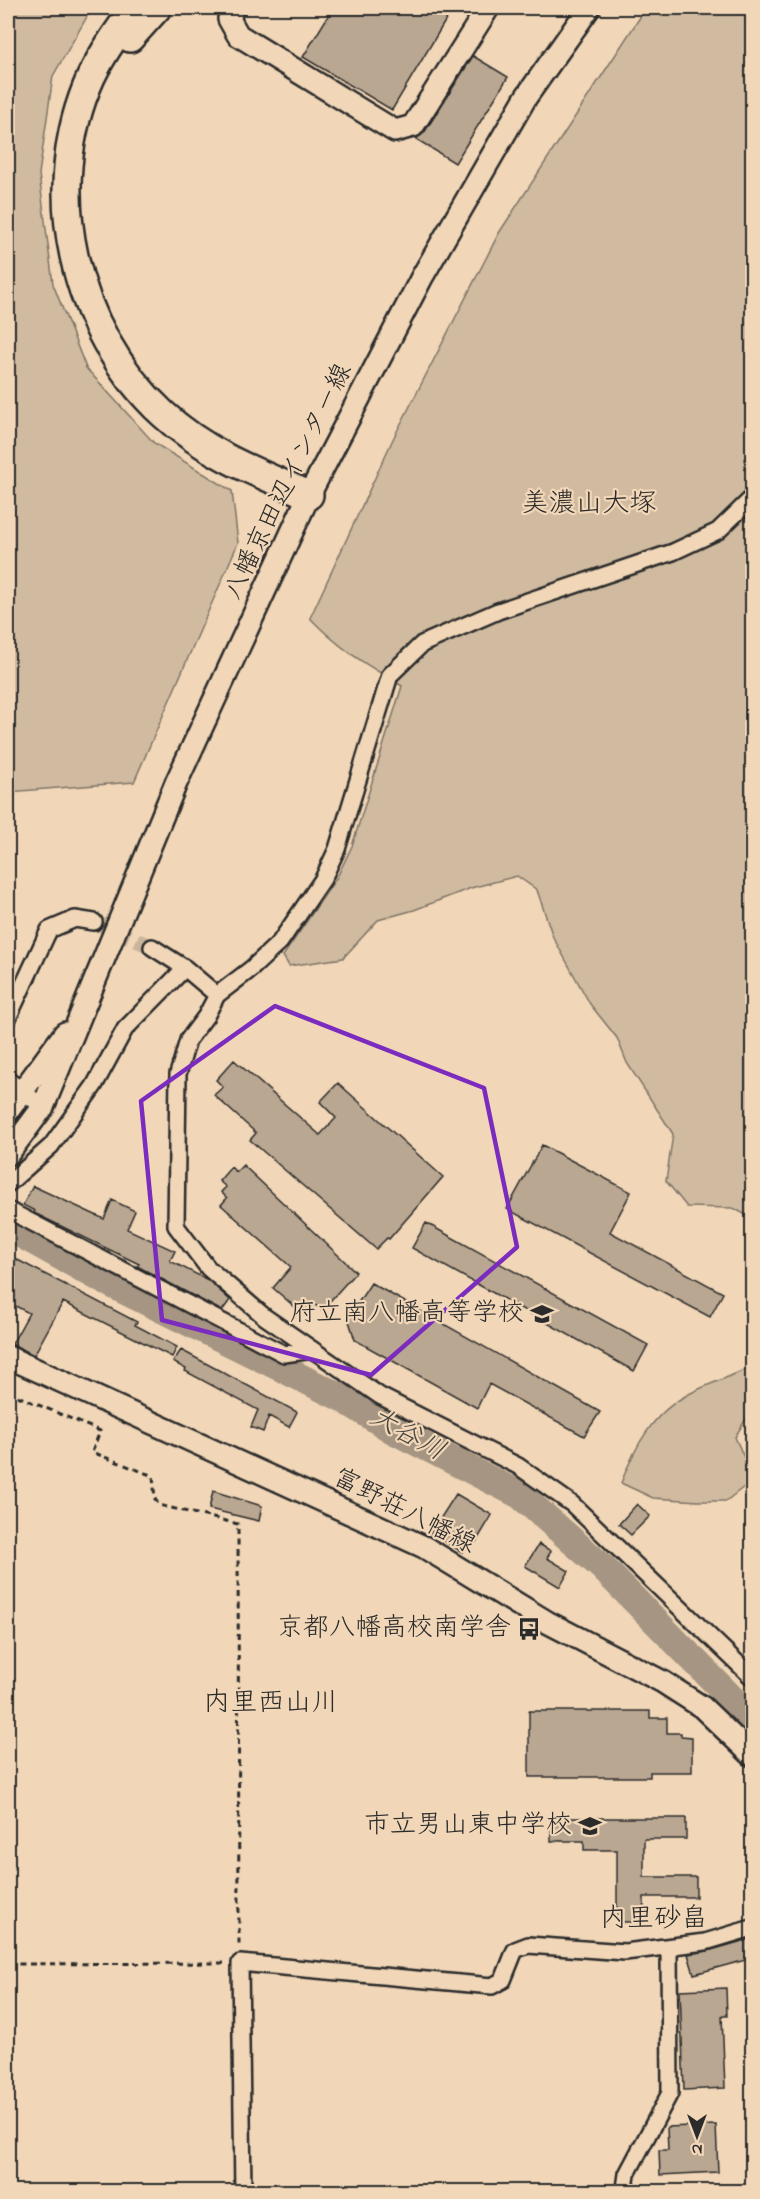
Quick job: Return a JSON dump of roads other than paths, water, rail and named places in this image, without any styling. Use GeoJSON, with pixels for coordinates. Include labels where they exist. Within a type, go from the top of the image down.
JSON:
{"type":"FeatureCollection","features":[{"type":"Feature","properties":{"kind":"highway"},"geometry":{"type":"LineString","coordinates":[[135,8],[113,39],[92,76],[79,111],[70,149],[67,185],[68,223],[83,291],[97,325],[116,358],[138,388],[164,415],[192,437],[240,466],[309,495]]}},
{"type":"Feature","properties":{"kind":"highway"},"geometry":{"type":"LineString","coordinates":[[157,8],[123,47],[106,80],[93,113],[84,148],[81,184],[83,222],[89,256],[99,289],[128,351],[173,404],[199,426],[309,495]]}},
{"type":"Feature","properties":{"kind":"main road"},"geometry":{"type":"LineString","coordinates":[[233,8],[230,19],[238,35],[395,131],[413,126],[488,8]]}},
{"type":"Feature","properties":{"kind":"main road","name":"八幡京田辺インター線"},"geometry":{"type":"LineString","coordinates":[[8,1154],[43,1107],[176,783],[309,495],[422,278],[526,97],[589,8]]}},
{"type":"Feature","properties":{"kind":"main road","name":"八幡京田辺インター線"},"geometry":{"type":"LineString","coordinates":[[8,1111],[14,1086],[84,1006]]}},
{"type":"Feature","properties":{"kind":"main road","name":"富野荘八幡線"},"geometry":{"type":"LineString","coordinates":[[8,1357],[424,1547],[547,1622],[643,1671],[702,1707],[753,1755]]}},
{"type":"Feature","properties":{"kind":"street"},"geometry":{"type":"LineString","coordinates":[[753,498],[718,531],[673,552],[498,611],[422,644],[390,675],[337,849],[323,879],[280,942],[251,969],[217,995],[207,1016],[188,1040],[178,1074],[176,1226],[208,1268],[265,1317],[380,1396],[518,1466],[572,1504],[753,1677]]}},
{"type":"Feature","properties":{"kind":"street"},"geometry":{"type":"LineString","coordinates":[[8,1018],[49,930],[75,919],[94,922]]}},
{"type":"Feature","properties":{"kind":"street"},"geometry":{"type":"LineString","coordinates":[[152,947],[185,968],[217,995]]}},
{"type":"Feature","properties":{"kind":"street"},"geometry":{"type":"LineString","coordinates":[[8,1184],[51,1146],[94,1086],[125,1029],[185,968]]}},
{"type":"Feature","properties":{"kind":"street"},"geometry":{"type":"LineString","coordinates":[[14,1086],[43,1107]]}},
{"type":"Feature","properties":{"kind":"street"},"geometry":{"type":"LineString","coordinates":[[8,1210],[284,1354],[313,1350]]}},
{"type":"Feature","properties":{"kind":"street"},"geometry":{"type":"LineString","coordinates":[[243,2192],[240,1963],[492,1986],[503,1980],[515,1950],[528,1946],[625,1952],[705,1942],[753,1928]]}},
{"type":"Feature","properties":{"kind":"street"},"geometry":{"type":"LineString","coordinates":[[629,2192],[625,2188],[627,2174],[670,2093],[669,1948]]}},
{"type":"Feature","properties":{"kind":"waterway","name":"大谷川"},"geometry":{"type":"LineString","coordinates":[[8,1227],[107,1282],[342,1398],[391,1429],[520,1495],[601,1566],[752,1719]]}},
{"type":"Feature","properties":{"kind":"tunnel"},"geometry":{"type":"LineString","coordinates":[[94,922],[152,947]]}},
{"type":"Feature","properties":{"kind":"place","name":"府立南八幡高等学校"},"geometry":{"type":"Point","coordinates":[542,1314]}},
{"type":"Feature","properties":{"kind":"place","name":"京都八幡高校南学舎"},"geometry":{"type":"Point","coordinates":[529,1629]}},
{"type":"Feature","properties":{"kind":"place","name":"市立男山東中学校"},"geometry":{"type":"Point","coordinates":[590,1826]}},
{"type":"Feature","properties":{"kind":"district","name":"美濃山大塚"},"geometry":{"type":"Point","coordinates":[589,504]}},
{"type":"Feature","properties":{"kind":"district","name":"内里西山川"},"geometry":{"type":"Point","coordinates":[271,1703]}},
{"type":"Feature","properties":{"kind":"district","name":"内里砂畠"},"geometry":{"type":"Point","coordinates":[654,1919]}}]}
